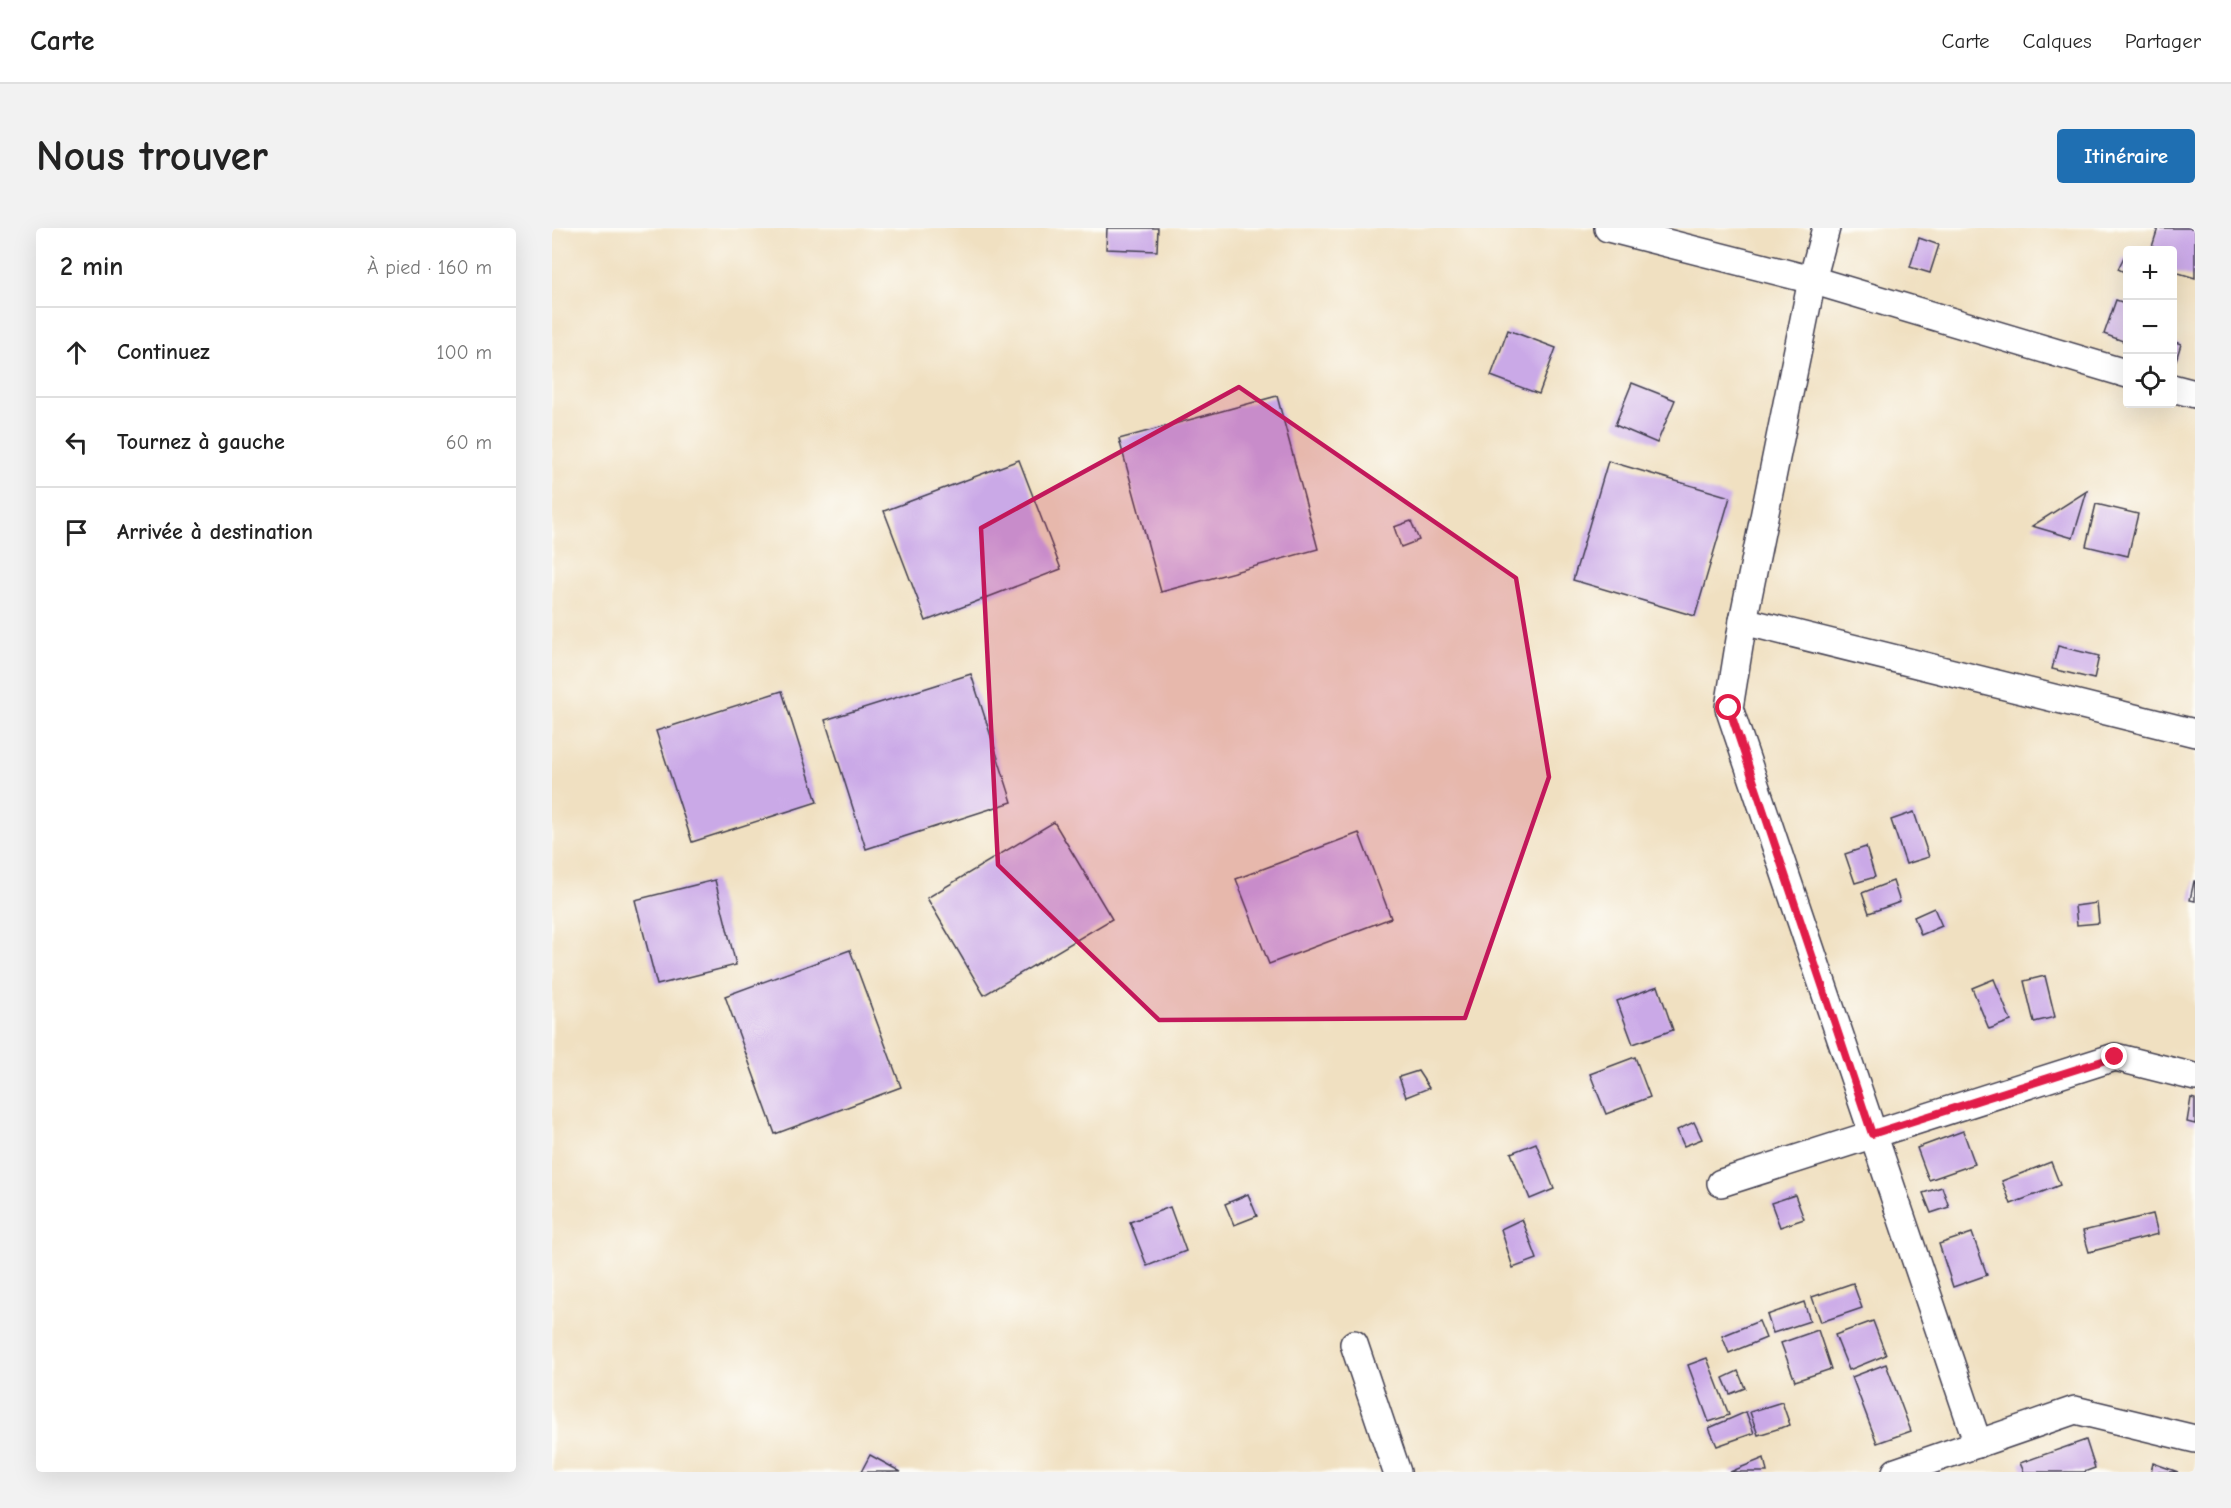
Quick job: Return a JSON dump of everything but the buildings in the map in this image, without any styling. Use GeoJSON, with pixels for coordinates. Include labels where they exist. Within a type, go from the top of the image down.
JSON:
{"type":"FeatureCollection","features":[{"type":"Feature","properties":{"kind":"street"},"geometry":{"type":"LineString","coordinates":[[1608,228],[1812,280],[2123,373]]}},
{"type":"Feature","properties":{"kind":"street"},"geometry":{"type":"LineString","coordinates":[[1826,228],[1812,280],[1743,621],[1729,708],[1978,1444]]}},
{"type":"Feature","properties":{"kind":"street"},"geometry":{"type":"LineString","coordinates":[[2177,389],[2195,394]]}},
{"type":"Feature","properties":{"kind":"street"},"geometry":{"type":"LineString","coordinates":[[1743,621],[2195,733]]}},
{"type":"Feature","properties":{"kind":"street"},"geometry":{"type":"LineString","coordinates":[[1721,1183],[2115,1057],[2195,1077]]}},
{"type":"Feature","properties":{"kind":"street"},"geometry":{"type":"LineString","coordinates":[[1354,1344],[1397,1472]]}},
{"type":"Feature","properties":{"kind":"street"},"geometry":{"type":"LineString","coordinates":[[1896,1472],[2075,1410],[2195,1439]]}},
{"type":"Feature","properties":{"kind":"highlighted area"},"geometry":{"type":"Polygon","coordinates":[[[1239,387],[1516,578],[1549,777],[1465,1018],[1159,1020],[998,865],[981,528],[1239,387]]]}},
{"type":"Feature","properties":{"kind":"route"},"geometry":{"type":"LineString","coordinates":[[1729,708],[1872,1134],[2115,1057]]}}]}
